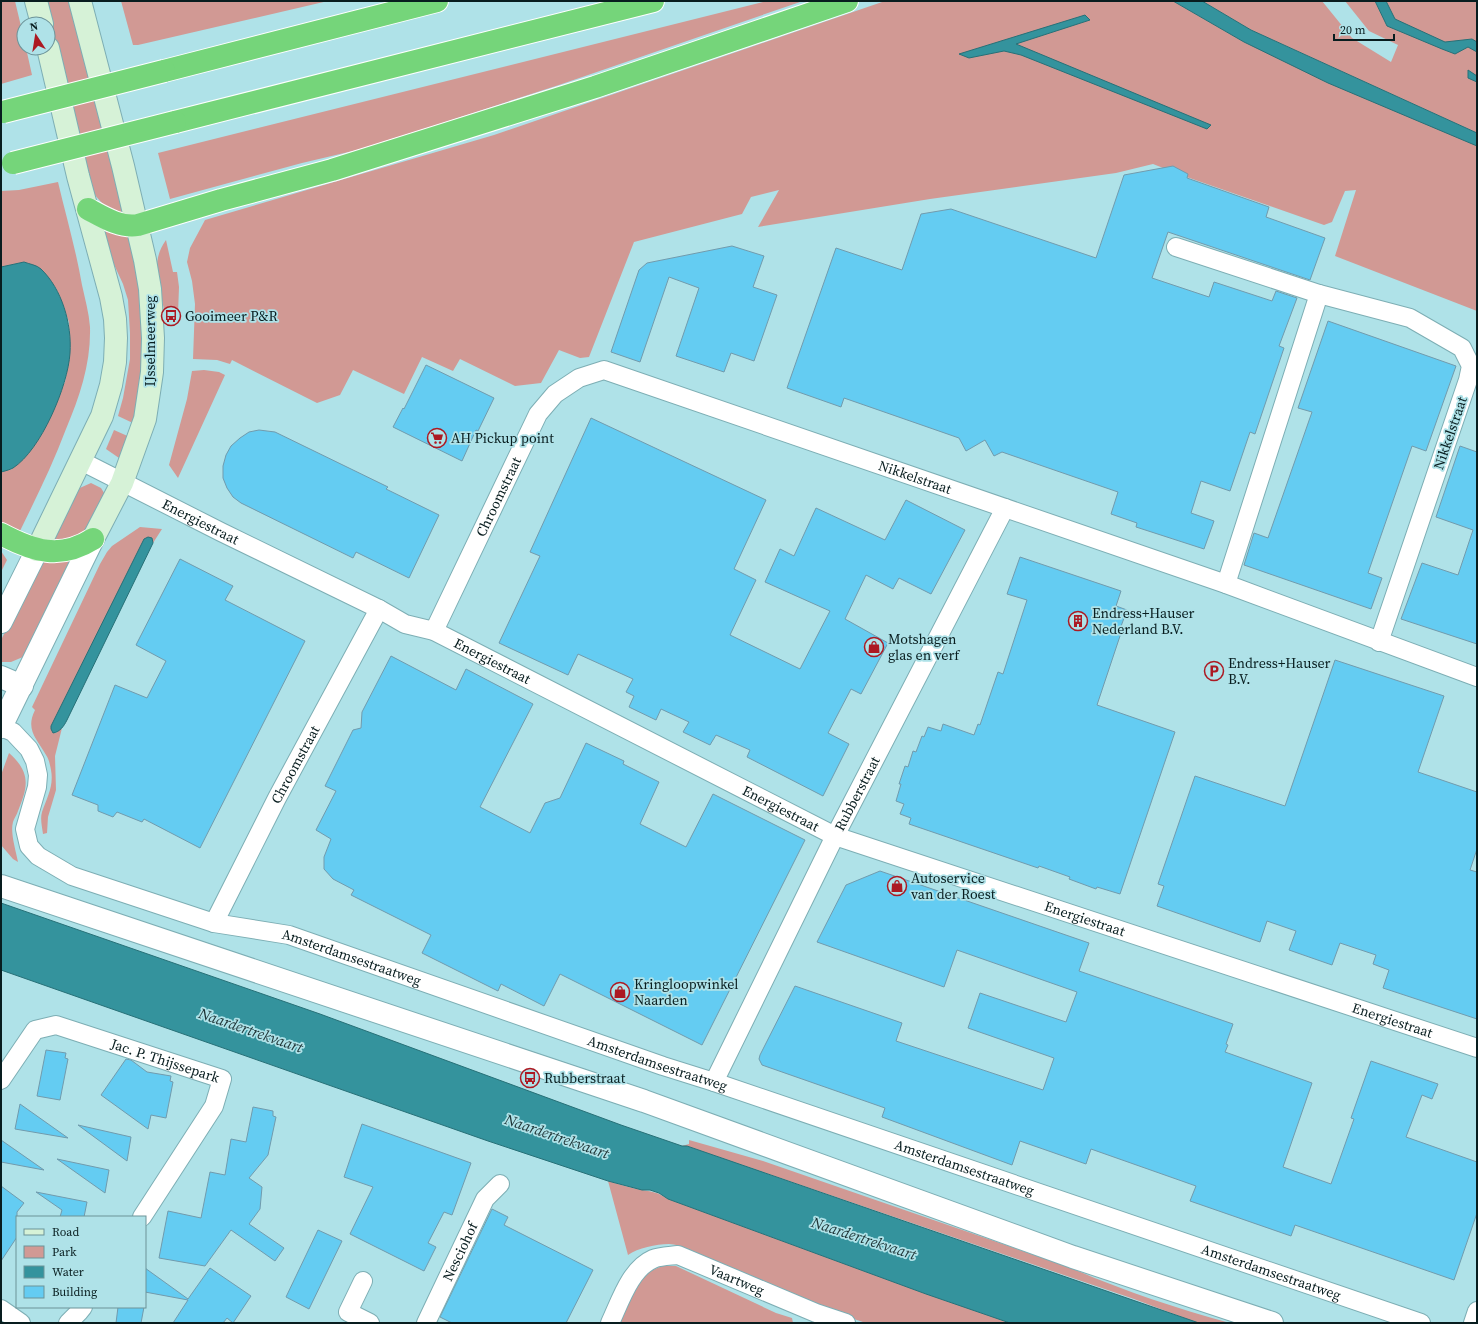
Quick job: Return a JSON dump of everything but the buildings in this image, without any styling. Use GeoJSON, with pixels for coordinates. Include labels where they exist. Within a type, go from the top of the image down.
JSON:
{"type":"FeatureCollection","features":[{"type":"Feature","properties":{"kind":"highway"},"geometry":{"type":"LineString","coordinates":[[2,113],[437,1]]}},
{"type":"Feature","properties":{"kind":"highway"},"geometry":{"type":"LineString","coordinates":[[7,165],[653,1]]}},
{"type":"Feature","properties":{"kind":"highway"},"geometry":{"type":"LineString","coordinates":[[88,209],[113,222],[132,226],[138,225],[221,200],[332,170],[407,147],[596,87],[847,1]]}},
{"type":"Feature","properties":{"kind":"highway"},"geometry":{"type":"LineString","coordinates":[[1,534],[17,543],[37,550],[52,552],[67,550],[85,544],[93,539]]}},
{"type":"Feature","properties":{"kind":"main road"},"geometry":{"type":"LineString","coordinates":[[36,1],[40,16]]}},
{"type":"Feature","properties":{"kind":"main road","name":"IJsselmeerweg"},"geometry":{"type":"LineString","coordinates":[[80,1],[138,225],[150,289],[153,338],[152,372],[145,420],[122,482],[93,539]]}},
{"type":"Feature","properties":{"kind":"main road"},"geometry":{"type":"LineString","coordinates":[[37,550],[102,416],[115,362],[116,338],[115,319],[111,297],[50,56]]}},
{"type":"Feature","properties":{"kind":"street","name":"Nikkelstraat"},"geometry":{"type":"LineString","coordinates":[[1176,247],[1319,294],[1410,318],[1462,348],[1471,366],[1468,380],[1380,642]]}},
{"type":"Feature","properties":{"kind":"street"},"geometry":{"type":"LineString","coordinates":[[1226,584],[1319,294]]}},
{"type":"Feature","properties":{"kind":"street","name":"Nikkelstraat"},"geometry":{"type":"LineString","coordinates":[[604,370],[1226,584],[1477,677]]}},
{"type":"Feature","properties":{"kind":"street","name":"Chroomstraat"},"geometry":{"type":"LineString","coordinates":[[434,631],[538,414],[555,394],[579,378],[604,370]]}},
{"type":"Feature","properties":{"kind":"street","name":"Energiestraat"},"geometry":{"type":"LineString","coordinates":[[81,461],[379,609],[405,624],[434,631],[835,836],[1477,1048]]}},
{"type":"Feature","properties":{"kind":"street","name":"Rubberstraat"},"geometry":{"type":"LineString","coordinates":[[714,1082],[835,836],[1005,508]]}},
{"type":"Feature","properties":{"kind":"street","name":"IJsselmeerweg"},"geometry":{"type":"LineString","coordinates":[[1,727],[93,539]]}},
{"type":"Feature","properties":{"kind":"street"},"geometry":{"type":"LineString","coordinates":[[1,622],[37,550]]}},
{"type":"Feature","properties":{"kind":"street","name":"Chroomstraat"},"geometry":{"type":"LineString","coordinates":[[214,922],[277,798],[379,609]]}},
{"type":"Feature","properties":{"kind":"street"},"geometry":{"type":"LineString","coordinates":[[1,677],[22,686]]}},
{"type":"Feature","properties":{"kind":"street","name":"Amsterdamsestraatweg"},"geometry":{"type":"LineString","coordinates":[[1,727],[13,732],[29,750],[36,761],[38,775],[37,787],[25,829],[29,846],[38,856],[72,876],[214,922],[289,935],[663,1066],[714,1082],[1420,1323]]}},
{"type":"Feature","properties":{"kind":"street"},"geometry":{"type":"LineString","coordinates":[[1,886],[644,1101],[1073,1257],[1272,1323]]}},
{"type":"Feature","properties":{"kind":"street","name":"Jac. P. Thijssepark"},"geometry":{"type":"LineString","coordinates":[[1,1080],[35,1030],[56,1025],[222,1079],[214,1106],[143,1216]]}},
{"type":"Feature","properties":{"kind":"street","name":"Nesciohof"},"geometry":{"type":"LineString","coordinates":[[426,1323],[485,1199],[500,1184]]}},
{"type":"Feature","properties":{"kind":"street","name":"Vaartweg"},"geometry":{"type":"LineString","coordinates":[[610,1323],[632,1278],[643,1265],[654,1258],[678,1255],[815,1318],[846,1323]]}},
{"type":"Feature","properties":{"kind":"street"},"geometry":{"type":"LineString","coordinates":[[363,1281],[348,1312],[370,1323]]}},
{"type":"Feature","properties":{"kind":"street"},"geometry":{"type":"LineString","coordinates":[[68,1323],[82,1308]]}},
{"type":"Feature","properties":{"kind":"street"},"geometry":{"type":"LineString","coordinates":[[1,1309],[21,1323]]}},
{"type":"Feature","properties":{"kind":"street"},"geometry":{"type":"LineString","coordinates":[[1473,1323],[1477,1311]]}},
{"type":"Feature","properties":{"kind":"green space"},"geometry":{"type":"Polygon","coordinates":[[[1,1],[15,1],[19,16],[16,16],[16,56],[28,56],[32,75],[1,84],[1,1]]]}},
{"type":"Feature","properties":{"kind":"green space"},"geometry":{"type":"Polygon","coordinates":[[[43,1],[71,1],[123,213],[112,210],[104,205],[91,190],[56,52],[56,16],[47,16],[43,1]]]}},
{"type":"Feature","properties":{"kind":"green space"},"geometry":{"type":"Polygon","coordinates":[[[121,1],[328,1],[133,45],[121,1]]]}},
{"type":"Feature","properties":{"kind":"green space"},"geometry":{"type":"Polygon","coordinates":[[[767,1],[803,1],[559,85],[357,150],[302,163],[170,199],[158,153],[767,1]]]}},
{"type":"Feature","properties":{"kind":"green space"},"geometry":{"type":"Polygon","coordinates":[[[885,1],[1173,1],[1244,42],[1474,144],[1477,146],[1477,311],[1335,256],[1356,190],[1345,191],[1332,222],[1324,225],[1153,164],[1116,173],[930,199],[758,227],[779,190],[751,197],[742,214],[634,242],[589,357],[580,358],[559,350],[541,383],[515,386],[460,359],[453,371],[422,357],[404,394],[353,370],[340,395],[317,403],[232,360],[230,364],[217,360],[193,359],[195,304],[192,281],[187,262],[190,248],[205,220],[494,135],[885,1]]]}},
{"type":"Feature","properties":{"kind":"green space"},"geometry":{"type":"Polygon","coordinates":[[[1202,1],[1322,1],[1352,38],[1391,62],[1398,45],[1369,31],[1345,1],[1375,1],[1387,26],[1394,19],[1386,1],[1477,1],[1477,133],[1251,30],[1202,1]]]}},
{"type":"Feature","properties":{"kind":"green space"},"geometry":{"type":"Polygon","coordinates":[[[58,182],[88,311],[90,327],[89,353],[84,379],[71,417],[50,468],[20,531],[1,523],[1,472],[12,469],[65,382],[70,353],[69,322],[56,288],[24,262],[1,267],[1,191],[19,190],[58,182]]]}},
{"type":"Feature","properties":{"kind":"green space"},"geometry":{"type":"Polygon","coordinates":[[[99,224],[133,236],[140,265],[144,365],[135,424],[118,416],[130,359],[128,300],[123,284],[105,245],[99,224]]]}},
{"type":"Feature","properties":{"kind":"green space"},"geometry":{"type":"Polygon","coordinates":[[[166,240],[173,272],[177,272],[179,287],[178,314],[165,314],[157,276],[158,258],[166,240]]]}},
{"type":"Feature","properties":{"kind":"green space"},"geometry":{"type":"Polygon","coordinates":[[[204,370],[219,372],[225,375],[178,478],[169,465],[187,399],[192,371],[204,370]]]}},
{"type":"Feature","properties":{"kind":"green space"},"geometry":{"type":"Polygon","coordinates":[[[114,430],[132,438],[119,458],[106,449],[114,430]]]}},
{"type":"Feature","properties":{"kind":"green space"},"geometry":{"type":"Polygon","coordinates":[[[91,483],[101,488],[106,496],[87,533],[69,541],[48,542],[73,491],[91,483]]]}},
{"type":"Feature","properties":{"kind":"green space"},"geometry":{"type":"Polygon","coordinates":[[[140,527],[162,529],[153,543],[152,538],[51,726],[56,733],[62,728],[55,756],[56,790],[48,817],[47,833],[43,834],[41,815],[50,791],[52,776],[48,758],[33,734],[31,723],[35,710],[32,707],[107,552],[112,546],[140,527]]]}},
{"type":"Feature","properties":{"kind":"green space"},"geometry":{"type":"Polygon","coordinates":[[[1,551],[7,560],[1,572],[1,551]]]}},
{"type":"Feature","properties":{"kind":"green space"},"geometry":{"type":"Polygon","coordinates":[[[78,554],[30,654],[11,662],[1,662],[1,640],[42,557],[78,554]]]}},
{"type":"Feature","properties":{"kind":"green space"},"geometry":{"type":"Polygon","coordinates":[[[9,753],[21,766],[26,779],[22,802],[12,826],[18,862],[13,859],[1,845],[1,775],[9,753]]]}},
{"type":"Feature","properties":{"kind":"green space"},"geometry":{"type":"Polygon","coordinates":[[[689,1140],[763,1161],[1069,1267],[1148,1298],[1230,1323],[1195,1322],[1134,1299],[687,1146],[682,1146],[689,1144],[689,1140]]]}},
{"type":"Feature","properties":{"kind":"green space"},"geometry":{"type":"Polygon","coordinates":[[[608,1181],[661,1195],[668,1199],[926,1294],[1010,1323],[866,1323],[821,1308],[676,1245],[669,1244],[642,1248],[628,1255],[608,1181]]]}},
{"type":"Feature","properties":{"kind":"green space"},"geometry":{"type":"Polygon","coordinates":[[[662,1266],[676,1266],[776,1313],[792,1318],[793,1323],[617,1323],[632,1292],[646,1273],[662,1266]]]}},
{"type":"Feature","properties":{"kind":"water"},"geometry":{"type":"Polygon","coordinates":[[[1173,1],[1202,1],[1251,30],[1477,133],[1477,146],[1328,83],[1244,42],[1173,1]]]}},
{"type":"Feature","properties":{"kind":"water"},"geometry":{"type":"Polygon","coordinates":[[[1375,1],[1386,1],[1395,19],[1445,42],[1472,39],[1477,42],[1477,52],[1468,47],[1455,54],[1387,26],[1375,1]]]}},
{"type":"Feature","properties":{"kind":"water"},"geometry":{"type":"Polygon","coordinates":[[[1085,15],[1090,20],[1016,44],[1211,125],[1207,129],[1021,55],[1004,51],[969,58],[959,54],[1085,15]]]}},
{"type":"Feature","properties":{"kind":"water"},"geometry":{"type":"Polygon","coordinates":[[[1468,70],[1477,76],[1477,82],[1468,78],[1468,70]]]}},
{"type":"Feature","properties":{"kind":"water"},"geometry":{"type":"Polygon","coordinates":[[[24,262],[41,269],[55,286],[67,319],[70,353],[64,382],[43,432],[23,459],[13,468],[1,472],[1,267],[24,262]]]}},
{"type":"Feature","properties":{"kind":"water"},"geometry":{"type":"Polygon","coordinates":[[[148,537],[152,538],[153,543],[66,722],[60,730],[53,733],[51,726],[144,539],[148,537]]]}},
{"type":"Feature","properties":{"kind":"water","name":"Naardertrekvaart"},"geometry":{"type":"Polygon","coordinates":[[[1,903],[320,1014],[621,1125],[682,1146],[687,1146],[1199,1323],[1010,1323],[926,1294],[668,1199],[659,1193],[608,1181],[488,1141],[1,970],[1,903]]]}},
{"type":"Feature","properties":{"kind":"place","name":"Gooimeer P&R"},"geometry":{"type":"Point","coordinates":[171,316]}},
{"type":"Feature","properties":{"kind":"place","name":"AH Pickup point"},"geometry":{"type":"Point","coordinates":[437,438]}},
{"type":"Feature","properties":{"kind":"place","name":"Endress+Hauser Nederland B.V."},"geometry":{"type":"Point","coordinates":[1078,621]}},
{"type":"Feature","properties":{"kind":"place","name":"Motshagen glas en verf"},"geometry":{"type":"Point","coordinates":[874,647]}},
{"type":"Feature","properties":{"kind":"place","name":"Endress+Hauser B.V."},"geometry":{"type":"Point","coordinates":[1214,671]}},
{"type":"Feature","properties":{"kind":"place","name":"Autoservice van der Roest"},"geometry":{"type":"Point","coordinates":[897,886]}},
{"type":"Feature","properties":{"kind":"place","name":"Kringloopwinkel Naarden"},"geometry":{"type":"Point","coordinates":[620,992]}},
{"type":"Feature","properties":{"kind":"place","name":"Rubberstraat"},"geometry":{"type":"Point","coordinates":[530,1078]}}]}
